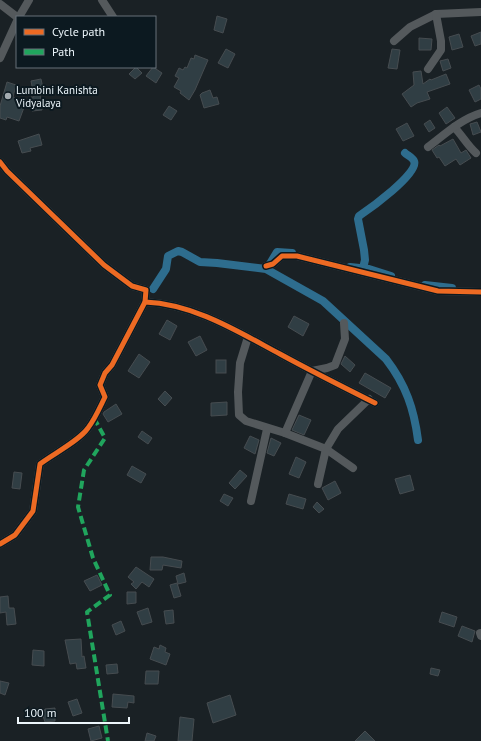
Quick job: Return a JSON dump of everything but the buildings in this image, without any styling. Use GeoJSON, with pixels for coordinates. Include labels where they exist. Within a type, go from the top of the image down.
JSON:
{"type":"FeatureCollection","features":[{"type":"Feature","properties":{"kind":"street"},"geometry":{"type":"LineString","coordinates":[[19,16],[29,0]]}},
{"type":"Feature","properties":{"kind":"street"},"geometry":{"type":"LineString","coordinates":[[102,0],[112,16]]}},
{"type":"Feature","properties":{"kind":"street"},"geometry":{"type":"LineString","coordinates":[[0,4],[17,16]]}},
{"type":"Feature","properties":{"kind":"street"},"geometry":{"type":"LineString","coordinates":[[394,41],[410,27],[436,14],[481,12]]}},
{"type":"Feature","properties":{"kind":"street"},"geometry":{"type":"LineString","coordinates":[[428,69],[441,50],[441,41],[436,14]]}},
{"type":"Feature","properties":{"kind":"street"},"geometry":{"type":"LineString","coordinates":[[0,57],[16,23]]}},
{"type":"Feature","properties":{"kind":"street"},"geometry":{"type":"LineString","coordinates":[[428,147],[471,116],[481,113]]}},
{"type":"Feature","properties":{"kind":"street"},"geometry":{"type":"LineString","coordinates":[[454,127],[462,134],[469,147],[476,153]]}},
{"type":"Feature","properties":{"kind":"street"},"geometry":{"type":"LineString","coordinates":[[0,162],[7,171],[104,265],[132,286],[146,290],[145,302],[112,365],[105,373],[100,385],[105,397],[91,424],[88,429],[77,438],[40,464],[33,511],[15,535],[0,544]]}},
{"type":"Feature","properties":{"kind":"street"},"geometry":{"type":"LineString","coordinates":[[269,265],[282,256],[297,256],[438,290],[481,292]]}},
{"type":"Feature","properties":{"kind":"street"},"geometry":{"type":"LineString","coordinates":[[145,302],[158,302],[196,312],[372,401],[338,429],[326,449],[318,484]]}},
{"type":"Feature","properties":{"kind":"street"},"geometry":{"type":"LineString","coordinates":[[312,371],[335,365],[344,339],[344,323]]}},
{"type":"Feature","properties":{"kind":"street"},"geometry":{"type":"LineString","coordinates":[[248,337],[240,363],[238,392],[240,415],[246,421],[267,429],[284,433],[326,449],[353,468]]}},
{"type":"Feature","properties":{"kind":"street"},"geometry":{"type":"LineString","coordinates":[[284,433],[312,371]]}},
{"type":"Feature","properties":{"kind":"street"},"geometry":{"type":"LineString","coordinates":[[251,501],[267,429]]}},
{"type":"Feature","properties":{"kind":"waterway"},"geometry":{"type":"LineString","coordinates":[[363,268],[365,260],[358,219],[359,216],[392,191],[409,174],[414,167],[414,161],[405,153]]}},
{"type":"Feature","properties":{"kind":"waterway"},"geometry":{"type":"LineString","coordinates":[[153,289],[166,269],[168,256],[178,251],[200,262],[266,269],[323,301],[386,359],[393,369],[408,398],[414,418],[418,440]]}},
{"type":"Feature","properties":{"kind":"waterway"},"geometry":{"type":"LineString","coordinates":[[268,267],[277,252],[292,253]]}},
{"type":"Feature","properties":{"kind":"waterway"},"geometry":{"type":"LineString","coordinates":[[350,267],[369,269],[391,276]]}},
{"type":"Feature","properties":{"kind":"waterway"},"geometry":{"type":"LineString","coordinates":[[425,285],[452,288]]}},
{"type":"Feature","properties":{"kind":"marked path"},"geometry":{"type":"LineString","coordinates":[[94,418],[105,438],[84,470],[78,507],[93,558],[110,595],[87,612],[108,741]]}},
{"type":"Feature","properties":{"kind":"cycle path"},"geometry":{"type":"LineString","coordinates":[[0,162],[7,171],[104,265],[132,286],[146,290],[145,302],[112,365],[105,373],[100,385],[105,397],[93,421],[79,438],[40,464],[33,511],[15,535],[0,544]]}},
{"type":"Feature","properties":{"kind":"cycle path"},"geometry":{"type":"LineString","coordinates":[[266,266],[273,264],[282,256],[297,256],[438,291],[481,292]]}},
{"type":"Feature","properties":{"kind":"cycle path"},"geometry":{"type":"LineString","coordinates":[[145,302],[181,308],[215,320],[375,403]]}},
{"type":"Feature","properties":{"kind":"place","name":"Lumbini Kanishta Vidyalaya"},"geometry":{"type":"Point","coordinates":[8,96]}}]}
